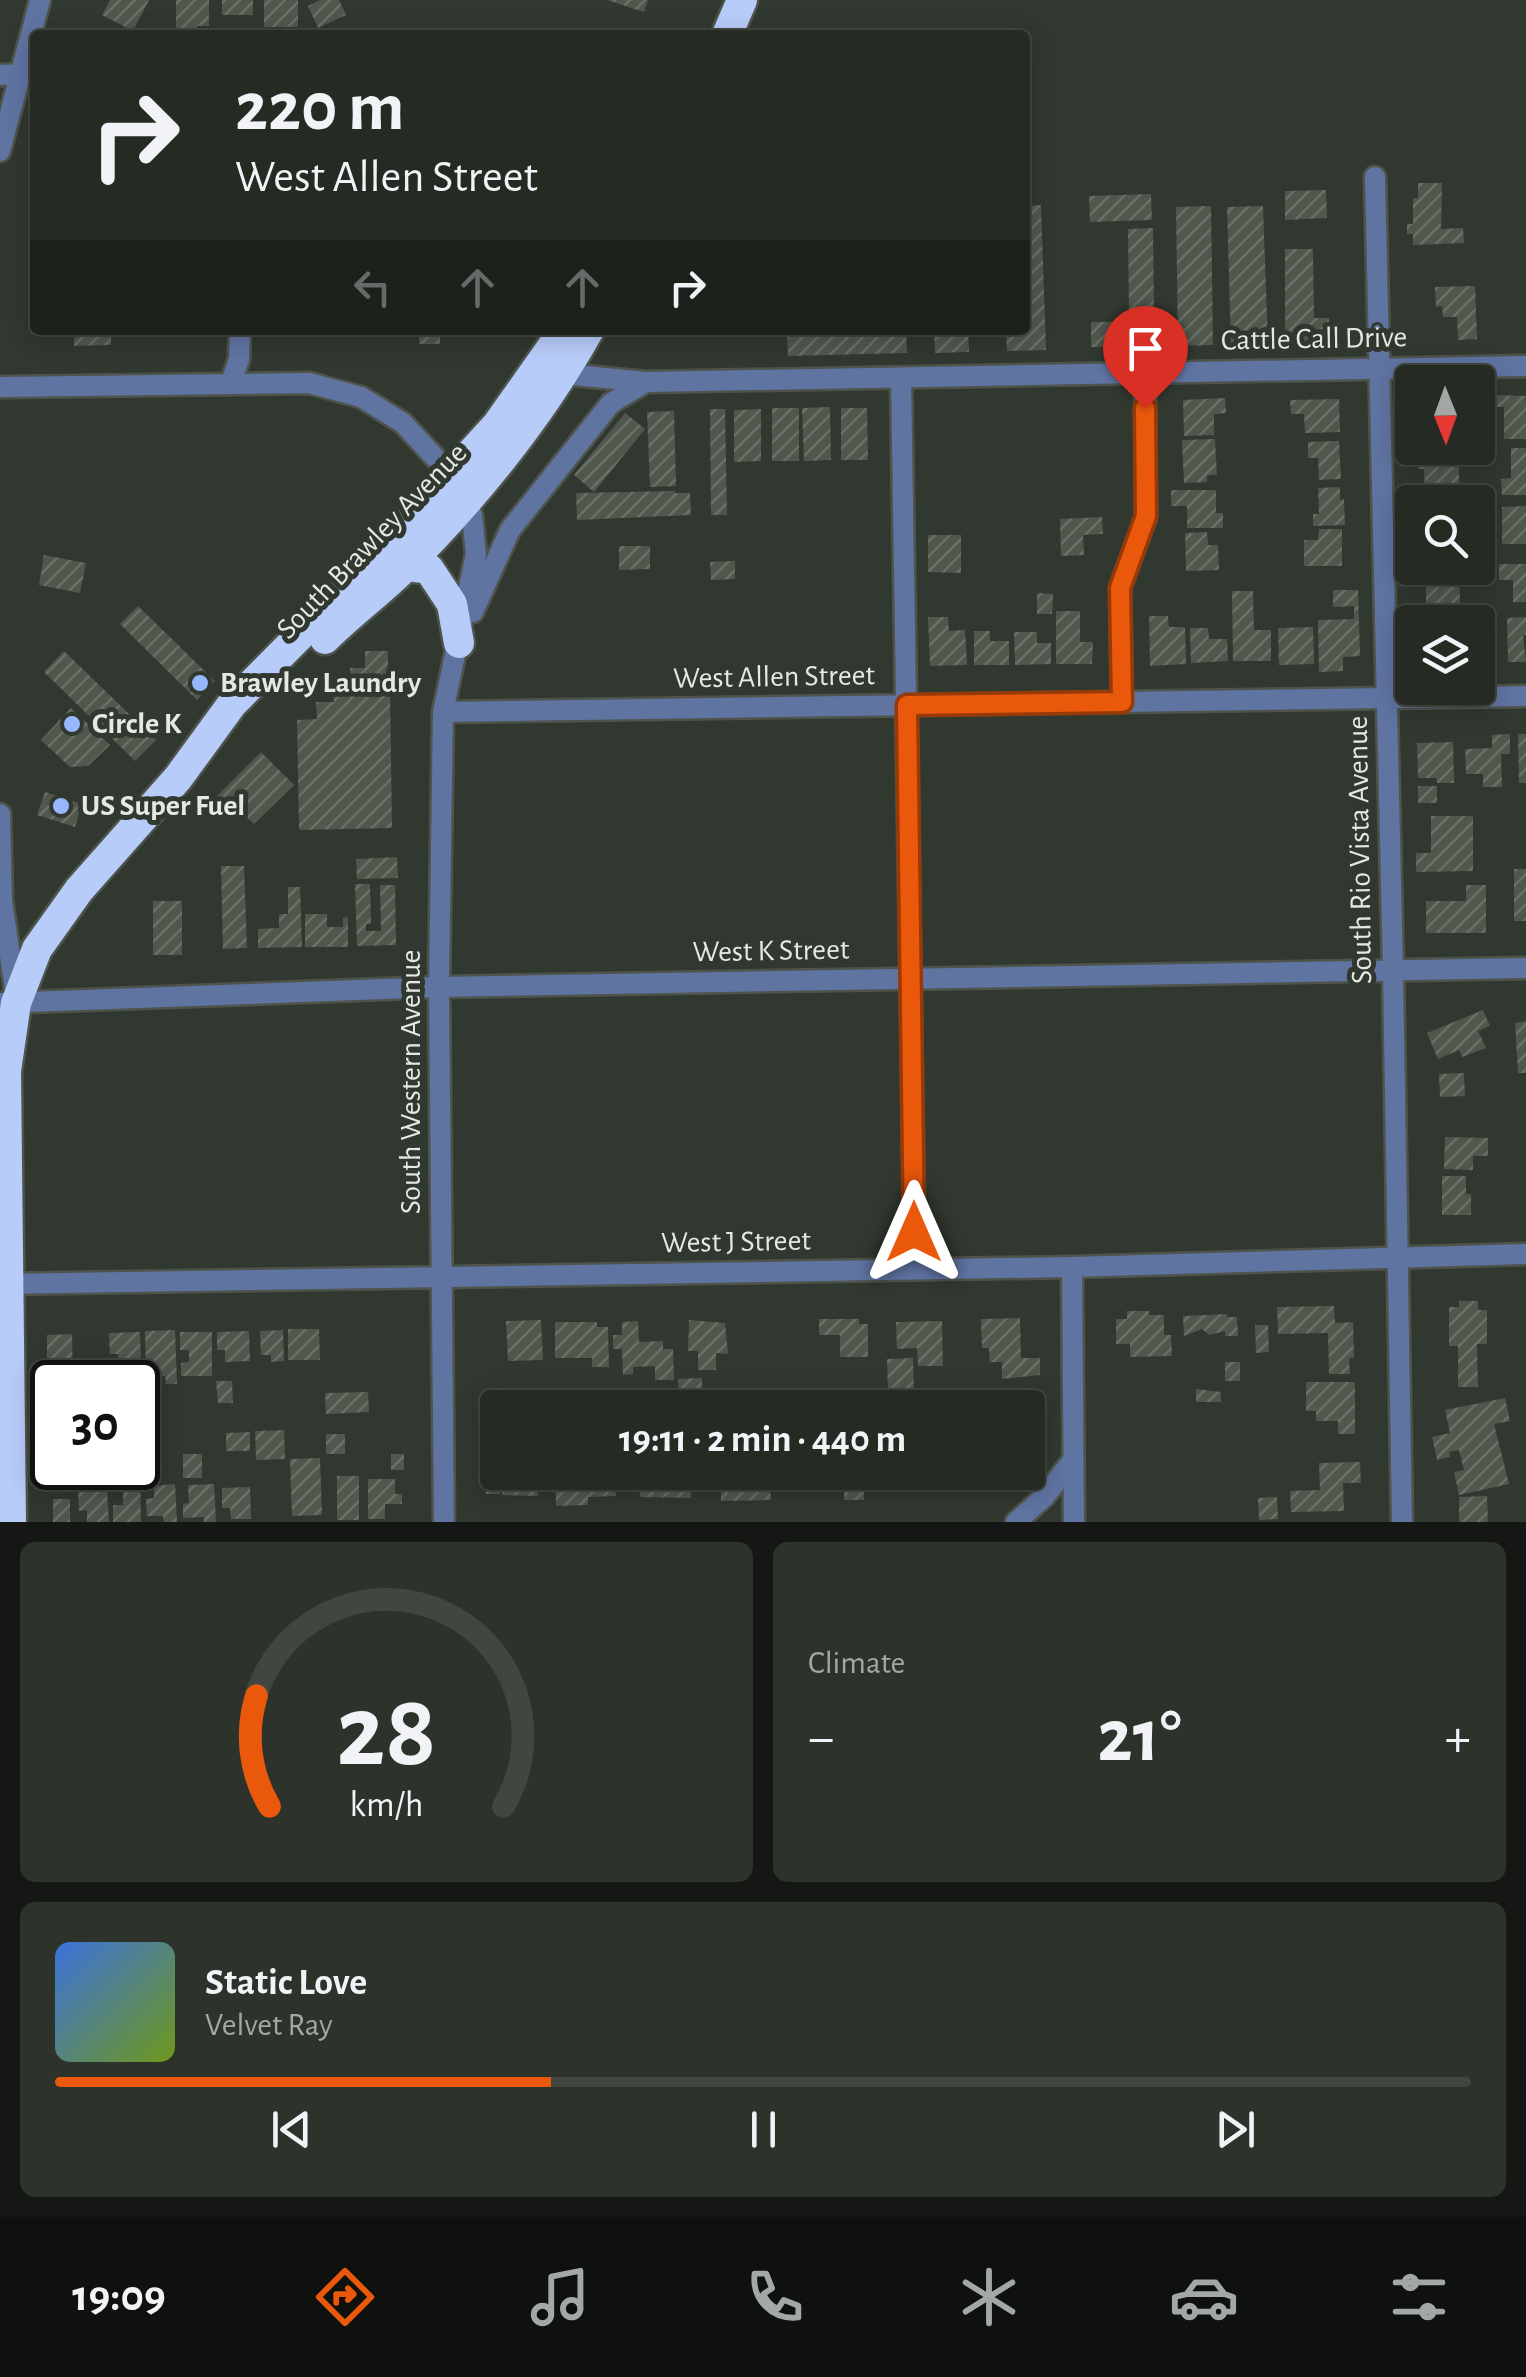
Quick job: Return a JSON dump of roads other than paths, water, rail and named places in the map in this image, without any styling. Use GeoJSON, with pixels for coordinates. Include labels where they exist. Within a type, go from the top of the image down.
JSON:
{"type":"FeatureCollection","features":[{"type":"Feature","properties":{"kind":"highway","name":"South Brawley Avenue"},"geometry":{"type":"LineString","coordinates":[[178,778],[252,714],[347,617],[406,566],[561,335]]}},
{"type":"Feature","properties":{"kind":"highway","name":"South Brawley Avenue"},"geometry":{"type":"LineString","coordinates":[[11,1522],[3,1284],[8,1003],[37,950],[78,890],[178,778],[232,704],[460,488],[517,440],[586,335]]}},
{"type":"Feature","properties":{"kind":"highway"},"geometry":{"type":"LineString","coordinates":[[406,566],[430,570],[452,604],[459,643]]}},
{"type":"Feature","properties":{"kind":"street"},"geometry":{"type":"LineString","coordinates":[[0,151],[10,74],[40,0]]}},
{"type":"Feature","properties":{"kind":"street","name":"South Rio Vista Avenue"},"geometry":{"type":"LineString","coordinates":[[1375,177],[1394,971],[1402,1522]]}},
{"type":"Feature","properties":{"kind":"street"},"geometry":{"type":"LineString","coordinates":[[231,383],[239,359],[240,335]]}},
{"type":"Feature","properties":{"kind":"street","name":"Cattle Call Drive"},"geometry":{"type":"LineString","coordinates":[[564,374],[646,382],[1526,366]]}},
{"type":"Feature","properties":{"kind":"street"},"geometry":{"type":"LineString","coordinates":[[1122,702],[1120,588],[1146,516],[1145,372]]}},
{"type":"Feature","properties":{"kind":"street"},"geometry":{"type":"LineString","coordinates":[[901,378],[914,1270]]}},
{"type":"Feature","properties":{"kind":"street","name":"South Western Avenue"},"geometry":{"type":"LineString","coordinates":[[459,643],[510,530],[611,404],[646,382]]}},
{"type":"Feature","properties":{"kind":"street"},"geometry":{"type":"LineString","coordinates":[[0,387],[309,383],[361,397],[403,424],[460,488]]}},
{"type":"Feature","properties":{"kind":"street","name":"South Western Avenue"},"geometry":{"type":"LineString","coordinates":[[444,1522],[439,987],[443,712],[476,554],[475,530],[460,488]]}},
{"type":"Feature","properties":{"kind":"street","name":"West Allen Street"},"geometry":{"type":"LineString","coordinates":[[443,712],[1526,696]]}},
{"type":"Feature","properties":{"kind":"street"},"geometry":{"type":"LineString","coordinates":[[0,814],[8,1003]]}},
{"type":"Feature","properties":{"kind":"street","name":"West K Street"},"geometry":{"type":"LineString","coordinates":[[8,1003],[439,987],[1526,968]]}},
{"type":"Feature","properties":{"kind":"street","name":"West J Street"},"geometry":{"type":"LineString","coordinates":[[3,1284],[1072,1267],[1526,1254]]}},
{"type":"Feature","properties":{"kind":"street"},"geometry":{"type":"LineString","coordinates":[[1072,1267],[1074,1522]]}},
{"type":"Feature","properties":{"kind":"street"},"geometry":{"type":"LineString","coordinates":[[1016,1522],[1044,1497],[1072,1460]]}},
{"type":"Feature","properties":{"kind":"place","name":"Brawley Laundry"},"geometry":{"type":"Point","coordinates":[200,683]}},
{"type":"Feature","properties":{"kind":"place","name":"Circle K"},"geometry":{"type":"Point","coordinates":[72,724]}},
{"type":"Feature","properties":{"kind":"place","name":"US Super Fuel"},"geometry":{"type":"Point","coordinates":[61,806]}}]}
